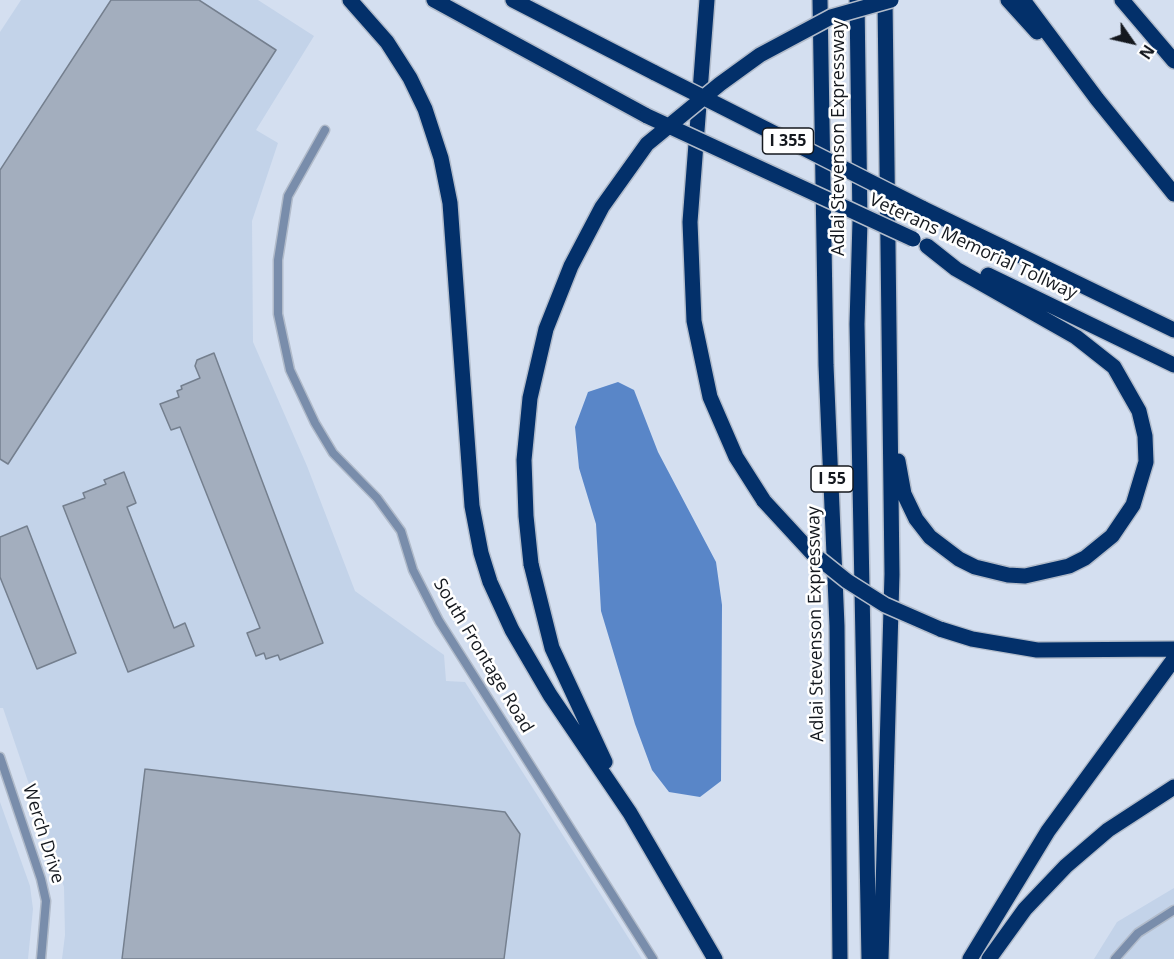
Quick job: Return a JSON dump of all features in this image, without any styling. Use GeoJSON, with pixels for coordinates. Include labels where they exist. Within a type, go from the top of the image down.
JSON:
{"type":"FeatureCollection","features":[{"type":"Feature","properties":{"kind":"highway"},"geometry":{"type":"LineString","coordinates":[[350,0],[387,42],[410,78],[425,109],[441,158],[450,203],[472,506],[481,553],[490,582],[512,630],[550,695],[630,813],[715,959]]}},
{"type":"Feature","properties":{"kind":"highway","name":"Veterans Memorial Tollway"},"geometry":{"type":"LineString","coordinates":[[434,0],[647,116],[920,242],[1174,365]]}},
{"type":"Feature","properties":{"kind":"highway","name":"Veterans Memorial Tollway"},"geometry":{"type":"LineString","coordinates":[[513,0],[922,208],[1174,330]]}},
{"type":"Feature","properties":{"kind":"highway"},"geometry":{"type":"LineString","coordinates":[[707,0],[690,222],[694,321],[710,397],[736,457],[764,501],[813,553],[847,581],[885,605],[940,629],[972,639],[1037,650],[1174,649]]}},
{"type":"Feature","properties":{"kind":"highway","name":"Adlai Stevenson Expressway"},"geometry":{"type":"LineString","coordinates":[[820,0],[826,365],[837,626],[840,959]]}},
{"type":"Feature","properties":{"kind":"highway","name":"Adlai Stevenson Expressway"},"geometry":{"type":"LineString","coordinates":[[857,0],[860,221],[857,397],[869,959]]}},
{"type":"Feature","properties":{"kind":"highway"},"geometry":{"type":"LineString","coordinates":[[881,959],[886,876],[892,574],[885,0]]}},
{"type":"Feature","properties":{"kind":"highway"},"geometry":{"type":"LineString","coordinates":[[630,813],[552,648],[531,564],[524,460],[530,398],[546,329],[571,266],[602,207],[646,144],[720,84],[760,56],[831,17],[891,0]]}},
{"type":"Feature","properties":{"kind":"highway"},"geometry":{"type":"LineString","coordinates":[[1008,0],[1097,99]]}},
{"type":"Feature","properties":{"kind":"highway"},"geometry":{"type":"LineString","coordinates":[[1023,0],[1097,99],[1174,194]]}},
{"type":"Feature","properties":{"kind":"highway"},"geometry":{"type":"LineString","coordinates":[[1122,0],[1174,61]]}},
{"type":"Feature","properties":{"kind":"highway"},"geometry":{"type":"LineString","coordinates":[[888,308],[892,333],[899,469],[908,502],[916,519],[930,537],[959,559],[975,567],[1008,575],[1025,576],[1069,566],[1085,558],[1112,536],[1133,505],[1146,462],[1143,424],[1133,395],[1124,381],[1114,367],[1076,337],[956,269],[920,242]]}},
{"type":"Feature","properties":{"kind":"highway"},"geometry":{"type":"LineString","coordinates":[[970,959],[1048,831],[1174,659]]}},
{"type":"Feature","properties":{"kind":"highway"},"geometry":{"type":"LineString","coordinates":[[989,959],[1025,909],[1066,866],[1107,830],[1174,787]]}},
{"type":"Feature","properties":{"kind":"street","name":"South Frontage Road"},"geometry":{"type":"LineString","coordinates":[[325,130],[288,196],[278,260],[278,314],[290,370],[315,423],[333,453],[377,498],[401,531],[413,570],[439,621],[652,959]]}},
{"type":"Feature","properties":{"kind":"street","name":"Werch Drive"},"geometry":{"type":"LineString","coordinates":[[0,757],[41,879],[46,901],[41,959]]}},
{"type":"Feature","properties":{"kind":"street"},"geometry":{"type":"LineString","coordinates":[[1115,959],[1138,933],[1174,910]]}},
{"type":"Feature","properties":{"kind":"shaded area"},"geometry":{"type":"Polygon","coordinates":[[[21,0],[258,0],[314,36],[256,130],[278,143],[252,221],[253,342],[307,466],[355,591],[444,655],[446,681],[465,682],[642,959],[62,959],[65,935],[64,887],[3,708],[0,708],[0,32],[21,0]]]}},
{"type":"Feature","properties":{"kind":"shaded area"},"geometry":{"type":"Polygon","coordinates":[[[0,802],[30,886],[33,909],[28,959],[0,959],[0,802]]]}},
{"type":"Feature","properties":{"kind":"shaded area"},"geometry":{"type":"Polygon","coordinates":[[[1174,888],[1174,959],[1094,959],[1117,922],[1174,888]]]}},
{"type":"Feature","properties":{"kind":"water"},"geometry":{"type":"Polygon","coordinates":[[[618,382],[634,390],[658,452],[716,562],[722,605],[721,781],[700,797],[669,792],[652,770],[635,724],[601,611],[596,524],[579,468],[575,427],[588,392],[618,382]]]}},
{"type":"Feature","properties":{"kind":"building"},"geometry":{"type":"Polygon","coordinates":[[[111,0],[199,0],[276,50],[8,464],[0,459],[0,170],[111,0]]]}},
{"type":"Feature","properties":{"kind":"building"},"geometry":{"type":"Polygon","coordinates":[[[214,353],[323,643],[280,660],[278,655],[266,659],[264,653],[256,656],[247,633],[260,628],[180,427],[171,430],[160,404],[179,397],[177,391],[182,389],[181,386],[200,378],[195,366],[197,360],[214,353]]]}},
{"type":"Feature","properties":{"kind":"building"},"geometry":{"type":"Polygon","coordinates":[[[124,472],[136,503],[127,507],[174,628],[185,623],[194,646],[128,672],[63,506],[85,498],[83,493],[106,484],[104,480],[124,472]]]}},
{"type":"Feature","properties":{"kind":"building"},"geometry":{"type":"Polygon","coordinates":[[[27,526],[76,653],[37,669],[0,577],[0,537],[27,526]]]}},
{"type":"Feature","properties":{"kind":"building"},"geometry":{"type":"Polygon","coordinates":[[[145,769],[505,812],[520,834],[504,959],[122,959],[145,769]]]}}]}
